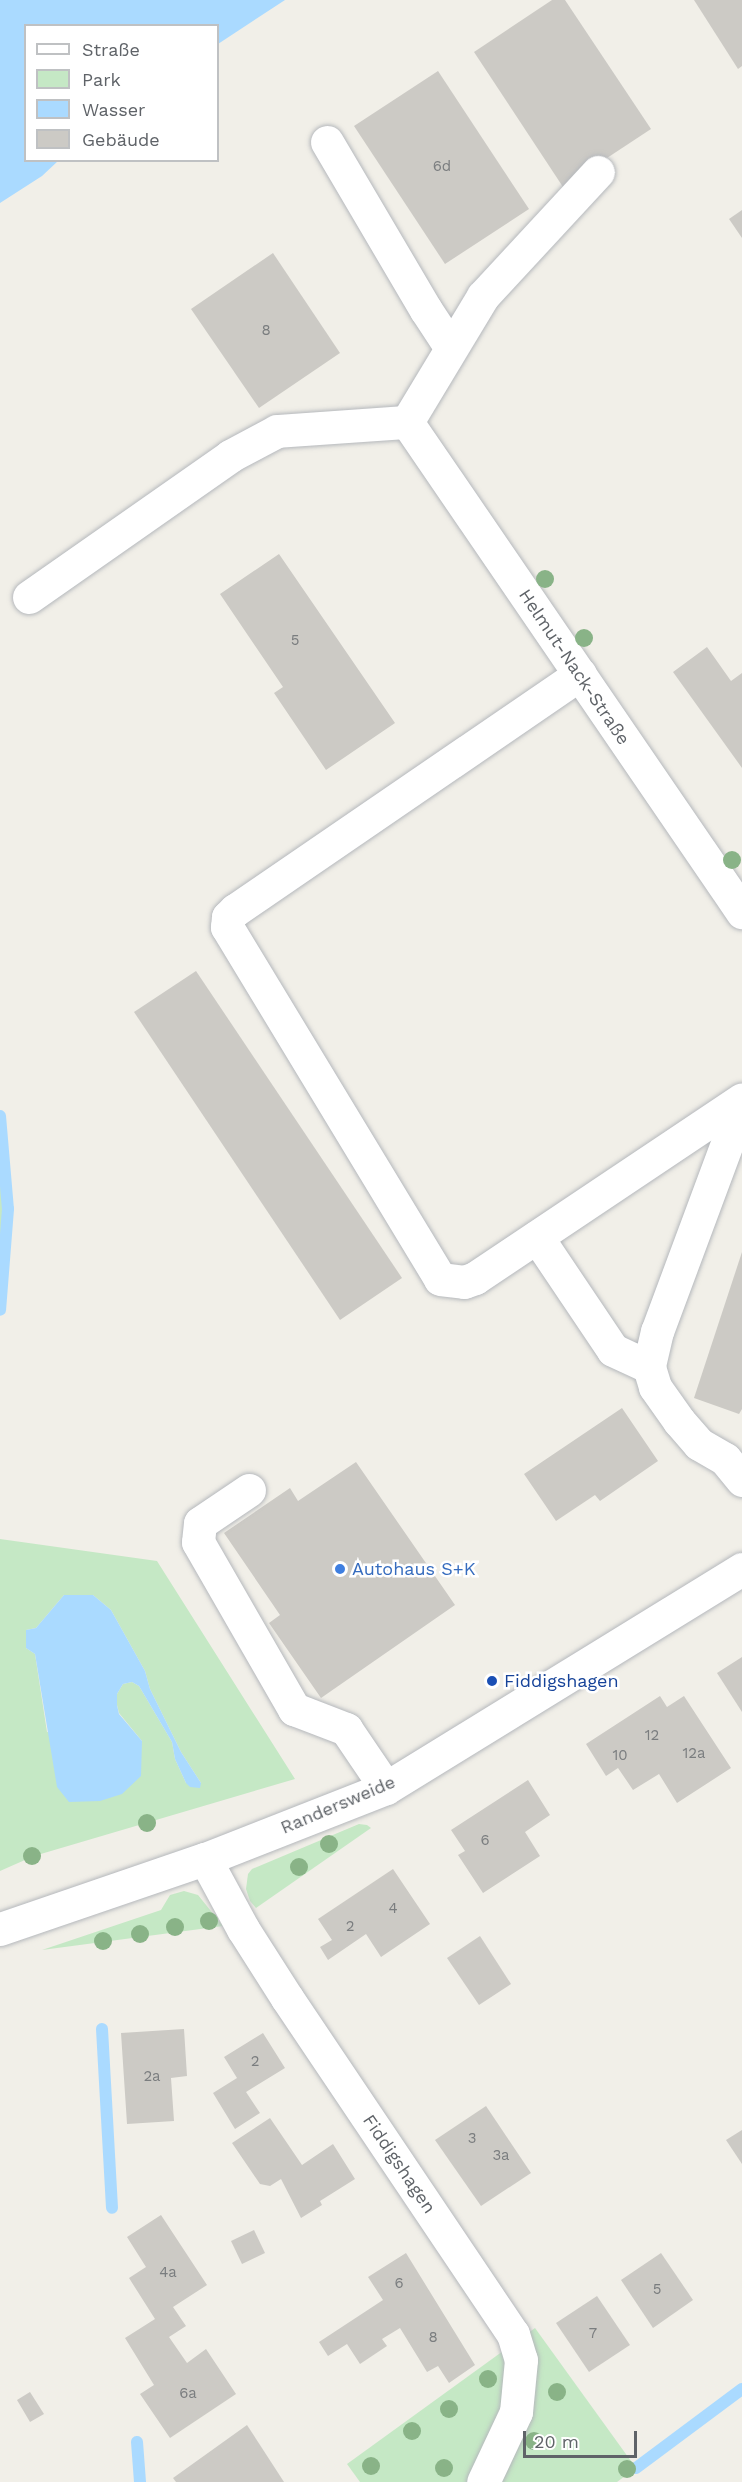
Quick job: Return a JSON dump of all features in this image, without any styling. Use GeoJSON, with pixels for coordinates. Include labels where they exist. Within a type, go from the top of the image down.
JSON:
{"type":"FeatureCollection","features":[{"type":"Feature","properties":{"kind":"street"},"geometry":{"type":"LineString","coordinates":[[327,142],[426,310],[452,348]]}},
{"type":"Feature","properties":{"kind":"street"},"geometry":{"type":"LineString","coordinates":[[29,597],[230,456],[277,431],[407,422],[483,296],[598,172]]}},
{"type":"Feature","properties":{"kind":"street","name":"Helmut-Nack-Straße"},"geometry":{"type":"LineString","coordinates":[[407,422],[742,912]]}},
{"type":"Feature","properties":{"kind":"street"},"geometry":{"type":"LineString","coordinates":[[580,674],[228,917],[227,927],[440,1279],[464,1282],[475,1278],[742,1101]]}},
{"type":"Feature","properties":{"kind":"street"},"geometry":{"type":"LineString","coordinates":[[742,1101],[657,1331],[649,1367],[655,1387],[679,1421],[699,1444],[725,1459],[742,1480]]}},
{"type":"Feature","properties":{"kind":"street"},"geometry":{"type":"LineString","coordinates":[[537,1237],[613,1350],[649,1367]]}},
{"type":"Feature","properties":{"kind":"street"},"geometry":{"type":"LineString","coordinates":[[249,1490],[200,1523],[198,1542],[294,1709],[346,1729],[386,1788]]}},
{"type":"Feature","properties":{"kind":"street","name":"Randersweide"},"geometry":{"type":"LineString","coordinates":[[0,1929],[206,1860],[386,1788],[742,1569]]}},
{"type":"Feature","properties":{"kind":"street","name":"Fiddigshagen"},"geometry":{"type":"LineString","coordinates":[[206,1860],[243,1929],[280,1988],[513,2334],[521,2360],[516,2412],[483,2482]]}},
{"type":"Feature","properties":{"kind":"green space"},"geometry":{"type":"Polygon","coordinates":[[[0,1116],[8,1209],[0,1310],[0,1116]]]}},
{"type":"Feature","properties":{"kind":"green space"},"geometry":{"type":"Polygon","coordinates":[[[0,1539],[157,1561],[295,1779],[34,1856],[0,1871],[0,1539]],[[64,1595],[36,1628],[26,1630],[26,1648],[35,1654],[47,1732],[142,1741],[119,1713],[117,1705],[117,1694],[123,1684],[132,1682],[139,1686],[172,1742],[175,1759],[186,1783],[201,1783],[181,1752],[150,1689],[145,1671],[111,1610],[93,1595],[64,1595]]]}},
{"type":"Feature","properties":{"kind":"green space"},"geometry":{"type":"Polygon","coordinates":[[[359,1824],[371,1828],[256,1908],[250,1901],[246,1889],[248,1874],[252,1869],[359,1824]]]}},
{"type":"Feature","properties":{"kind":"green space"},"geometry":{"type":"Polygon","coordinates":[[[184,1891],[198,1895],[223,1926],[42,1950],[161,1910],[170,1895],[184,1891]]]}},
{"type":"Feature","properties":{"kind":"green space"},"geometry":{"type":"Polygon","coordinates":[[[535,2328],[636,2468],[617,2482],[360,2482],[347,2464],[535,2328]]]}},
{"type":"Feature","properties":{"kind":"water"},"geometry":{"type":"Polygon","coordinates":[[[0,0],[285,0],[219,43],[219,24],[24,24],[24,162],[57,162],[42,176],[0,203],[0,0]]]}},
{"type":"Feature","properties":{"kind":"water"},"geometry":{"type":"Polygon","coordinates":[[[64,1595],[93,1595],[111,1610],[145,1671],[150,1689],[181,1752],[201,1783],[200,1788],[190,1787],[186,1783],[175,1759],[172,1742],[139,1686],[132,1682],[123,1684],[117,1694],[117,1705],[119,1714],[142,1741],[141,1776],[122,1794],[100,1801],[69,1802],[57,1787],[35,1654],[26,1648],[26,1630],[36,1628],[64,1595]]]}},
{"type":"Feature","properties":{"kind":"building"},"geometry":{"type":"Polygon","coordinates":[[[552,0],[565,0],[651,129],[563,187],[474,52],[552,0]]]}},
{"type":"Feature","properties":{"kind":"building"},"geometry":{"type":"Polygon","coordinates":[[[694,0],[742,0],[742,66],[738,69],[694,0]]]}},
{"type":"Feature","properties":{"kind":"building"},"geometry":{"type":"Polygon","coordinates":[[[438,71],[529,209],[445,264],[354,126],[438,71]]]}},
{"type":"Feature","properties":{"kind":"building"},"geometry":{"type":"Polygon","coordinates":[[[742,210],[742,238],[729,219],[742,210]]]}},
{"type":"Feature","properties":{"kind":"building"},"geometry":{"type":"Polygon","coordinates":[[[273,253],[340,353],[259,408],[191,309],[273,253]]]}},
{"type":"Feature","properties":{"kind":"building"},"geometry":{"type":"Polygon","coordinates":[[[279,554],[395,723],[326,770],[274,693],[283,687],[220,594],[279,554]]]}},
{"type":"Feature","properties":{"kind":"building"},"geometry":{"type":"Polygon","coordinates":[[[707,647],[731,681],[742,673],[742,768],[673,672],[707,647]]]}},
{"type":"Feature","properties":{"kind":"building"},"geometry":{"type":"Polygon","coordinates":[[[196,971],[402,1278],[340,1320],[134,1012],[196,971]]]}},
{"type":"Feature","properties":{"kind":"building"},"geometry":{"type":"Polygon","coordinates":[[[742,1252],[742,1409],[739,1414],[694,1398],[742,1252]]]}},
{"type":"Feature","properties":{"kind":"building"},"geometry":{"type":"Polygon","coordinates":[[[622,1408],[658,1461],[600,1501],[595,1495],[556,1521],[524,1474],[622,1408]]]}},
{"type":"Feature","properties":{"kind":"building","name":"Autohaus S+K"},"geometry":{"type":"Polygon","coordinates":[[[356,1462],[455,1605],[321,1698],[269,1623],[280,1615],[224,1533],[290,1488],[298,1501],[356,1462]]]}},
{"type":"Feature","properties":{"kind":"building"},"geometry":{"type":"Polygon","coordinates":[[[742,1657],[742,1712],[717,1673],[742,1657]]]}},
{"type":"Feature","properties":{"kind":"building"},"geometry":{"type":"Polygon","coordinates":[[[660,1696],[667,1707],[684,1696],[731,1768],[677,1803],[659,1774],[633,1790],[618,1768],[606,1776],[586,1744],[660,1696]]]}},
{"type":"Feature","properties":{"kind":"building"},"geometry":{"type":"Polygon","coordinates":[[[528,1780],[550,1815],[525,1832],[540,1856],[483,1893],[458,1855],[465,1851],[451,1830],[528,1780]]]}},
{"type":"Feature","properties":{"kind":"building"},"geometry":{"type":"Polygon","coordinates":[[[393,1869],[430,1924],[381,1957],[366,1934],[328,1960],[320,1947],[332,1940],[318,1919],[393,1869]]]}},
{"type":"Feature","properties":{"kind":"building"},"geometry":{"type":"Polygon","coordinates":[[[480,1936],[511,1984],[479,2005],[447,1958],[480,1936]]]}},
{"type":"Feature","properties":{"kind":"building"},"geometry":{"type":"Polygon","coordinates":[[[184,2029],[187,2076],[171,2078],[174,2121],[127,2124],[121,2033],[184,2029]]]}},
{"type":"Feature","properties":{"kind":"building"},"geometry":{"type":"Polygon","coordinates":[[[263,2033],[285,2068],[246,2092],[260,2113],[235,2129],[213,2093],[237,2078],[224,2057],[263,2033]]]}},
{"type":"Feature","properties":{"kind":"building"},"geometry":{"type":"Polygon","coordinates":[[[486,2106],[531,2173],[481,2206],[435,2140],[486,2106]]]}},
{"type":"Feature","properties":{"kind":"building"},"geometry":{"type":"Polygon","coordinates":[[[270,2118],[302,2165],[333,2144],[355,2179],[320,2201],[322,2205],[301,2218],[281,2179],[270,2186],[260,2184],[232,2143],[270,2118]]]}},
{"type":"Feature","properties":{"kind":"building"},"geometry":{"type":"Polygon","coordinates":[[[742,2130],[742,2164],[726,2140],[742,2130]]]}},
{"type":"Feature","properties":{"kind":"building"},"geometry":{"type":"Polygon","coordinates":[[[161,2215],[207,2285],[173,2307],[186,2326],[169,2337],[187,2363],[206,2349],[236,2394],[170,2438],[140,2394],[154,2385],[125,2338],[155,2319],[129,2278],[146,2267],[127,2237],[161,2215]]]}},
{"type":"Feature","properties":{"kind":"building"},"geometry":{"type":"Polygon","coordinates":[[[254,2230],[265,2253],[242,2264],[231,2241],[254,2230]]]}},
{"type":"Feature","properties":{"kind":"building"},"geometry":{"type":"Polygon","coordinates":[[[406,2253],[475,2365],[449,2383],[438,2366],[427,2372],[400,2328],[382,2339],[387,2346],[360,2364],[347,2344],[328,2356],[319,2342],[383,2300],[368,2277],[406,2253]]]}},
{"type":"Feature","properties":{"kind":"building"},"geometry":{"type":"Polygon","coordinates":[[[661,2253],[693,2300],[653,2328],[621,2280],[661,2253]]]}},
{"type":"Feature","properties":{"kind":"building"},"geometry":{"type":"Polygon","coordinates":[[[597,2296],[630,2345],[589,2372],[556,2323],[597,2296]]]}},
{"type":"Feature","properties":{"kind":"building"},"geometry":{"type":"Polygon","coordinates":[[[30,2392],[44,2414],[30,2422],[17,2400],[30,2392]]]}},
{"type":"Feature","properties":{"kind":"building"},"geometry":{"type":"Polygon","coordinates":[[[247,2425],[284,2482],[176,2482],[173,2478],[247,2425]]]}},
{"type":"Feature","properties":{"kind":"waterway"},"geometry":{"type":"LineString","coordinates":[[0,1116],[8,1209],[0,1310]]}},
{"type":"Feature","properties":{"kind":"waterway"},"geometry":{"type":"LineString","coordinates":[[102,2029],[112,2208]]}},
{"type":"Feature","properties":{"kind":"waterway"},"geometry":{"type":"LineString","coordinates":[[636,2468],[742,2389]]}},
{"type":"Feature","properties":{"kind":"waterway"},"geometry":{"type":"LineString","coordinates":[[137,2442],[140,2482]]}},
{"type":"Feature","properties":{"kind":"place","name":"Autohaus S+K"},"geometry":{"type":"Point","coordinates":[340,1569]}},
{"type":"Feature","properties":{"kind":"place","name":"Fiddigshagen"},"geometry":{"type":"Point","coordinates":[492,1681]}}]}
